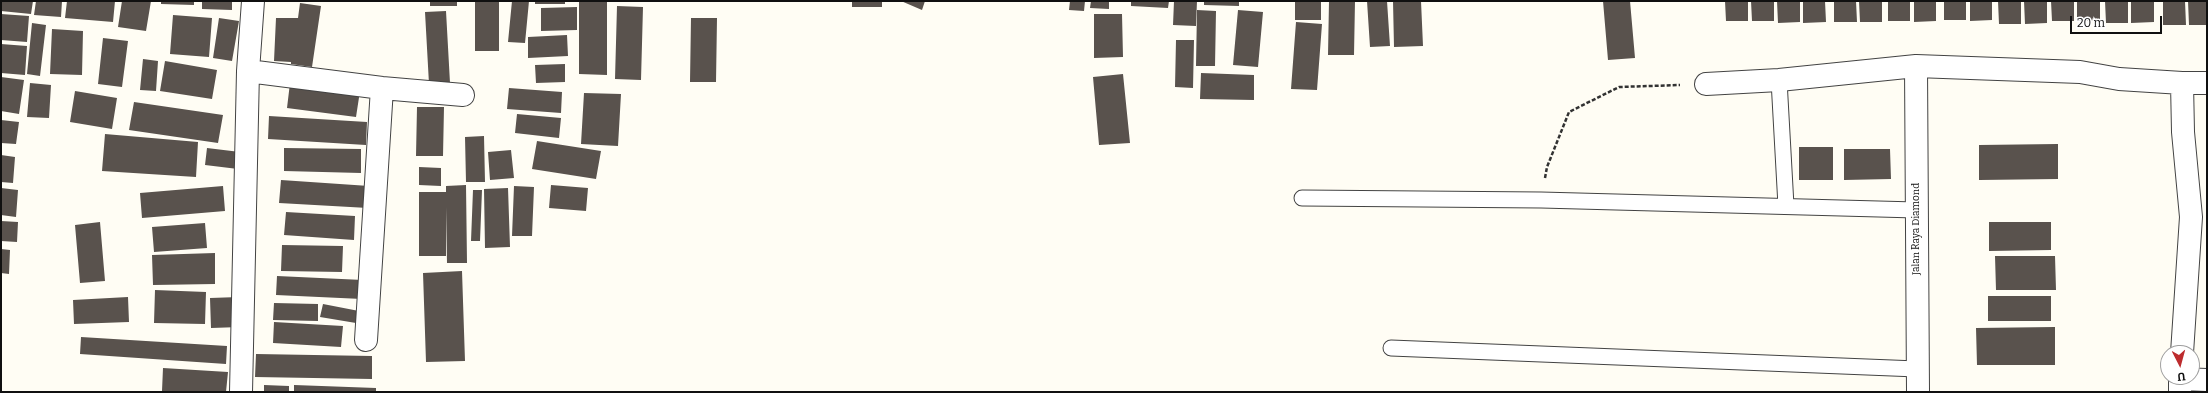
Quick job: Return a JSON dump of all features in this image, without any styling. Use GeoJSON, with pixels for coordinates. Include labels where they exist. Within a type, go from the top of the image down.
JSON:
{"type":"FeatureCollection","features":[{"type":"Feature","properties":{"kind":"street"},"geometry":{"type":"LineString","coordinates":[[241,392],[248,70],[253,1]]}},
{"type":"Feature","properties":{"kind":"street"},"geometry":{"type":"LineString","coordinates":[[1706,84],[1779,80],[1916,66],[2080,72],[2119,79],[2207,83]]}},
{"type":"Feature","properties":{"kind":"street","name":"Jalan Raya Diamond"},"geometry":{"type":"LineString","coordinates":[[1916,66],[1918,392]]}},
{"type":"Feature","properties":{"kind":"street"},"geometry":{"type":"LineString","coordinates":[[248,70],[382,88],[463,95]]}},
{"type":"Feature","properties":{"kind":"street"},"geometry":{"type":"LineString","coordinates":[[2182,83],[2183,132],[2191,218],[2183,345]]}},
{"type":"Feature","properties":{"kind":"street"},"geometry":{"type":"LineString","coordinates":[[366,340],[382,88]]}},
{"type":"Feature","properties":{"kind":"lane"},"geometry":{"type":"LineString","coordinates":[[1779,80],[1786,206]]}},
{"type":"Feature","properties":{"kind":"lane"},"geometry":{"type":"LineString","coordinates":[[1302,198],[1541,200],[1916,210]]}},
{"type":"Feature","properties":{"kind":"lane"},"geometry":{"type":"LineString","coordinates":[[1390,348],[1917,369]]}},
{"type":"Feature","properties":{"kind":"path"},"geometry":{"type":"LineString","coordinates":[[1541,200],[1547,166],[1569,112],[1619,87],[1706,84]]}},
{"type":"Feature","properties":{"kind":"building"},"geometry":{"type":"Polygon","coordinates":[[[1,1],[33,1],[31,14],[1,11],[1,1]]]}},
{"type":"Feature","properties":{"kind":"building"},"geometry":{"type":"Polygon","coordinates":[[[36,1],[62,1],[61,17],[34,15],[36,1]]]}},
{"type":"Feature","properties":{"kind":"building"},"geometry":{"type":"Polygon","coordinates":[[[67,1],[115,1],[113,22],[65,18],[67,1]]]}},
{"type":"Feature","properties":{"kind":"building"},"geometry":{"type":"Polygon","coordinates":[[[122,1],[151,1],[146,31],[118,27],[122,1]]]}},
{"type":"Feature","properties":{"kind":"building"},"geometry":{"type":"Polygon","coordinates":[[[161,1],[194,1],[194,5],[161,4],[161,1]]]}},
{"type":"Feature","properties":{"kind":"building"},"geometry":{"type":"Polygon","coordinates":[[[202,1],[232,1],[232,10],[202,9],[202,1]]]}},
{"type":"Feature","properties":{"kind":"building"},"geometry":{"type":"Polygon","coordinates":[[[430,1],[457,1],[457,6],[430,6],[430,1]]]}},
{"type":"Feature","properties":{"kind":"building"},"geometry":{"type":"Polygon","coordinates":[[[475,1],[499,1],[499,51],[475,51],[475,1]]]}},
{"type":"Feature","properties":{"kind":"building"},"geometry":{"type":"Polygon","coordinates":[[[512,1],[529,1],[525,43],[508,42],[512,1]]]}},
{"type":"Feature","properties":{"kind":"building"},"geometry":{"type":"Polygon","coordinates":[[[535,1],[565,1],[565,4],[535,4],[535,1]]]}},
{"type":"Feature","properties":{"kind":"building"},"geometry":{"type":"Polygon","coordinates":[[[579,1],[607,1],[607,75],[579,74],[579,1]]]}},
{"type":"Feature","properties":{"kind":"building"},"geometry":{"type":"Polygon","coordinates":[[[852,1],[882,1],[882,7],[852,7],[852,1]]]}},
{"type":"Feature","properties":{"kind":"building"},"geometry":{"type":"Polygon","coordinates":[[[901,1],[925,1],[922,10],[901,1]]]}},
{"type":"Feature","properties":{"kind":"building"},"geometry":{"type":"Polygon","coordinates":[[[1070,1],[1085,1],[1084,11],[1069,10],[1070,1]]]}},
{"type":"Feature","properties":{"kind":"building"},"geometry":{"type":"Polygon","coordinates":[[[1091,1],[1109,1],[1109,9],[1090,8],[1091,1]]]}},
{"type":"Feature","properties":{"kind":"building"},"geometry":{"type":"Polygon","coordinates":[[[1131,1],[1169,1],[1168,8],[1131,6],[1131,1]]]}},
{"type":"Feature","properties":{"kind":"building"},"geometry":{"type":"Polygon","coordinates":[[[1174,1],[1197,1],[1196,26],[1173,25],[1174,1]]]}},
{"type":"Feature","properties":{"kind":"building"},"geometry":{"type":"Polygon","coordinates":[[[1204,1],[1239,1],[1239,6],[1204,5],[1204,1]]]}},
{"type":"Feature","properties":{"kind":"building"},"geometry":{"type":"Polygon","coordinates":[[[1295,1],[1321,1],[1321,20],[1295,20],[1295,1]]]}},
{"type":"Feature","properties":{"kind":"building"},"geometry":{"type":"Polygon","coordinates":[[[1329,1],[1355,1],[1354,55],[1328,55],[1329,1]]]}},
{"type":"Feature","properties":{"kind":"building"},"geometry":{"type":"Polygon","coordinates":[[[1367,1],[1387,1],[1390,46],[1370,47],[1367,1]]]}},
{"type":"Feature","properties":{"kind":"building"},"geometry":{"type":"Polygon","coordinates":[[[1393,1],[1421,1],[1423,46],[1394,47],[1393,1]]]}},
{"type":"Feature","properties":{"kind":"building"},"geometry":{"type":"Polygon","coordinates":[[[1603,1],[1630,1],[1635,58],[1608,60],[1603,1]]]}},
{"type":"Feature","properties":{"kind":"building"},"geometry":{"type":"Polygon","coordinates":[[[1725,1],[1748,1],[1748,21],[1726,21],[1725,1]]]}},
{"type":"Feature","properties":{"kind":"building"},"geometry":{"type":"Polygon","coordinates":[[[1751,1],[1774,1],[1774,21],[1752,21],[1751,1]]]}},
{"type":"Feature","properties":{"kind":"building"},"geometry":{"type":"Polygon","coordinates":[[[1777,1],[1800,1],[1800,22],[1778,23],[1777,1]]]}},
{"type":"Feature","properties":{"kind":"building"},"geometry":{"type":"Polygon","coordinates":[[[1803,1],[1825,1],[1826,22],[1803,23],[1803,1]]]}},
{"type":"Feature","properties":{"kind":"building"},"geometry":{"type":"Polygon","coordinates":[[[1834,1],[1856,1],[1857,22],[1834,22],[1834,1]]]}},
{"type":"Feature","properties":{"kind":"building"},"geometry":{"type":"Polygon","coordinates":[[[1859,1],[1882,1],[1882,22],[1860,22],[1859,1]]]}},
{"type":"Feature","properties":{"kind":"building"},"geometry":{"type":"Polygon","coordinates":[[[1888,1],[1910,1],[1910,21],[1888,21],[1888,1]]]}},
{"type":"Feature","properties":{"kind":"building"},"geometry":{"type":"Polygon","coordinates":[[[1914,1],[1936,1],[1936,21],[1914,22],[1914,1]]]}},
{"type":"Feature","properties":{"kind":"building"},"geometry":{"type":"Polygon","coordinates":[[[1944,1],[1966,1],[1966,20],[1944,20],[1944,1]]]}},
{"type":"Feature","properties":{"kind":"building"},"geometry":{"type":"Polygon","coordinates":[[[1970,1],[1992,1],[1992,20],[1970,21],[1970,1]]]}},
{"type":"Feature","properties":{"kind":"building"},"geometry":{"type":"Polygon","coordinates":[[[1998,1],[2021,1],[2021,24],[1999,24],[1998,1]]]}},
{"type":"Feature","properties":{"kind":"building"},"geometry":{"type":"Polygon","coordinates":[[[2024,1],[2047,1],[2047,23],[2025,24],[2024,1]]]}},
{"type":"Feature","properties":{"kind":"building"},"geometry":{"type":"Polygon","coordinates":[[[2051,1],[2074,1],[2074,21],[2052,21],[2051,1]]]}},
{"type":"Feature","properties":{"kind":"building"},"geometry":{"type":"Polygon","coordinates":[[[2077,1],[2100,1],[2100,20],[2077,21],[2077,1]]]}},
{"type":"Feature","properties":{"kind":"building"},"geometry":{"type":"Polygon","coordinates":[[[2105,1],[2128,1],[2128,23],[2106,23],[2105,1]]]}},
{"type":"Feature","properties":{"kind":"building"},"geometry":{"type":"Polygon","coordinates":[[[2131,1],[2154,1],[2154,22],[2131,23],[2131,1]]]}},
{"type":"Feature","properties":{"kind":"building"},"geometry":{"type":"Polygon","coordinates":[[[2163,1],[2185,1],[2186,25],[2163,25],[2163,1]]]}},
{"type":"Feature","properties":{"kind":"building"},"geometry":{"type":"Polygon","coordinates":[[[2188,1],[2207,1],[2207,25],[2189,25],[2188,1]]]}},
{"type":"Feature","properties":{"kind":"building"},"geometry":{"type":"Polygon","coordinates":[[[300,3],[321,6],[312,67],[291,64],[291,62],[274,61],[276,18],[298,18],[300,3]]]}},
{"type":"Feature","properties":{"kind":"building"},"geometry":{"type":"Polygon","coordinates":[[[617,6],[643,7],[641,80],[615,79],[617,6]]]}},
{"type":"Feature","properties":{"kind":"building"},"geometry":{"type":"Polygon","coordinates":[[[577,7],[577,30],[541,31],[541,8],[577,7]]]}},
{"type":"Feature","properties":{"kind":"building"},"geometry":{"type":"Polygon","coordinates":[[[1197,10],[1216,11],[1215,66],[1196,66],[1197,10]]]}},
{"type":"Feature","properties":{"kind":"building"},"geometry":{"type":"Polygon","coordinates":[[[1238,10],[1263,12],[1258,67],[1233,65],[1238,10]]]}},
{"type":"Feature","properties":{"kind":"building"},"geometry":{"type":"Polygon","coordinates":[[[446,11],[450,83],[429,84],[425,12],[446,11]]]}},
{"type":"Feature","properties":{"kind":"building"},"geometry":{"type":"Polygon","coordinates":[[[1,14],[29,16],[27,42],[1,40],[1,14]]]}},
{"type":"Feature","properties":{"kind":"building"},"geometry":{"type":"Polygon","coordinates":[[[1094,14],[1122,14],[1123,57],[1094,58],[1094,14]]]}},
{"type":"Feature","properties":{"kind":"building"},"geometry":{"type":"Polygon","coordinates":[[[173,15],[212,18],[209,57],[170,54],[173,15]]]}},
{"type":"Feature","properties":{"kind":"building"},"geometry":{"type":"Polygon","coordinates":[[[219,18],[239,21],[232,61],[213,58],[219,18]]]}},
{"type":"Feature","properties":{"kind":"building"},"geometry":{"type":"Polygon","coordinates":[[[691,18],[717,18],[716,82],[690,82],[691,18]]]}},
{"type":"Feature","properties":{"kind":"building"},"geometry":{"type":"Polygon","coordinates":[[[1296,22],[1322,24],[1317,90],[1291,89],[1296,22]]]}},
{"type":"Feature","properties":{"kind":"building"},"geometry":{"type":"Polygon","coordinates":[[[32,23],[46,25],[40,76],[27,74],[32,23]]]}},
{"type":"Feature","properties":{"kind":"building"},"geometry":{"type":"Polygon","coordinates":[[[52,29],[83,31],[82,75],[50,74],[52,29]]]}},
{"type":"Feature","properties":{"kind":"building"},"geometry":{"type":"Polygon","coordinates":[[[567,35],[568,56],[528,58],[528,37],[567,35]]]}},
{"type":"Feature","properties":{"kind":"building"},"geometry":{"type":"Polygon","coordinates":[[[103,38],[128,41],[122,87],[98,84],[103,38]]]}},
{"type":"Feature","properties":{"kind":"building"},"geometry":{"type":"Polygon","coordinates":[[[1176,40],[1194,40],[1193,88],[1175,87],[1176,40]]]}},
{"type":"Feature","properties":{"kind":"building"},"geometry":{"type":"Polygon","coordinates":[[[1,44],[27,46],[25,75],[1,73],[1,44]]]}},
{"type":"Feature","properties":{"kind":"building"},"geometry":{"type":"Polygon","coordinates":[[[143,59],[158,61],[156,91],[140,90],[143,59]]]}},
{"type":"Feature","properties":{"kind":"building"},"geometry":{"type":"Polygon","coordinates":[[[165,61],[217,70],[212,99],[160,91],[165,61]]]}},
{"type":"Feature","properties":{"kind":"building"},"geometry":{"type":"Polygon","coordinates":[[[565,64],[565,82],[536,83],[535,65],[565,64]]]}},
{"type":"Feature","properties":{"kind":"building"},"geometry":{"type":"Polygon","coordinates":[[[1201,73],[1254,75],[1254,100],[1200,99],[1201,73]]]}},
{"type":"Feature","properties":{"kind":"building"},"geometry":{"type":"Polygon","coordinates":[[[1123,74],[1130,143],[1099,145],[1093,77],[1123,74]]]}},
{"type":"Feature","properties":{"kind":"building"},"geometry":{"type":"Polygon","coordinates":[[[1,77],[24,80],[19,114],[1,111],[1,77]]]}},
{"type":"Feature","properties":{"kind":"building"},"geometry":{"type":"Polygon","coordinates":[[[30,83],[51,85],[49,118],[27,117],[30,83]]]}},
{"type":"Feature","properties":{"kind":"building"},"geometry":{"type":"Polygon","coordinates":[[[290,83],[360,91],[356,117],[287,108],[290,83]]]}},
{"type":"Feature","properties":{"kind":"building"},"geometry":{"type":"Polygon","coordinates":[[[509,88],[562,92],[561,113],[507,109],[509,88]]]}},
{"type":"Feature","properties":{"kind":"building"},"geometry":{"type":"Polygon","coordinates":[[[75,91],[117,98],[112,129],[70,122],[75,91]]]}},
{"type":"Feature","properties":{"kind":"building"},"geometry":{"type":"Polygon","coordinates":[[[584,93],[621,94],[618,146],[581,144],[584,93]]]}},
{"type":"Feature","properties":{"kind":"building"},"geometry":{"type":"Polygon","coordinates":[[[134,102],[223,115],[218,143],[129,130],[134,102]]]}},
{"type":"Feature","properties":{"kind":"building"},"geometry":{"type":"Polygon","coordinates":[[[417,107],[444,107],[443,156],[416,156],[417,107]]]}},
{"type":"Feature","properties":{"kind":"building"},"geometry":{"type":"Polygon","coordinates":[[[517,114],[561,118],[559,138],[515,133],[517,114]]]}},
{"type":"Feature","properties":{"kind":"building"},"geometry":{"type":"Polygon","coordinates":[[[269,116],[367,122],[366,145],[268,139],[269,116]]]}},
{"type":"Feature","properties":{"kind":"building"},"geometry":{"type":"Polygon","coordinates":[[[1,120],[19,122],[16,144],[1,143],[1,120]]]}},
{"type":"Feature","properties":{"kind":"building"},"geometry":{"type":"Polygon","coordinates":[[[105,134],[198,142],[196,177],[102,171],[105,134]]]}},
{"type":"Feature","properties":{"kind":"building"},"geometry":{"type":"Polygon","coordinates":[[[484,136],[485,182],[466,182],[465,137],[484,136]]]}},
{"type":"Feature","properties":{"kind":"building"},"geometry":{"type":"Polygon","coordinates":[[[537,141],[601,151],[596,179],[532,169],[537,141]]]}},
{"type":"Feature","properties":{"kind":"building"},"geometry":{"type":"Polygon","coordinates":[[[2058,144],[2058,179],[1979,180],[1979,145],[2058,144]]]}},
{"type":"Feature","properties":{"kind":"building"},"geometry":{"type":"Polygon","coordinates":[[[1799,147],[1833,147],[1833,180],[1799,180],[1799,147]]]}},
{"type":"Feature","properties":{"kind":"building"},"geometry":{"type":"Polygon","coordinates":[[[207,148],[240,152],[238,169],[205,165],[207,148]]]}},
{"type":"Feature","properties":{"kind":"building"},"geometry":{"type":"Polygon","coordinates":[[[284,148],[361,149],[361,173],[284,171],[284,148]]]}},
{"type":"Feature","properties":{"kind":"building"},"geometry":{"type":"Polygon","coordinates":[[[1844,149],[1890,149],[1891,179],[1844,180],[1844,149]]]}},
{"type":"Feature","properties":{"kind":"building"},"geometry":{"type":"Polygon","coordinates":[[[511,150],[514,178],[490,180],[488,152],[511,150]]]}},
{"type":"Feature","properties":{"kind":"building"},"geometry":{"type":"Polygon","coordinates":[[[1,155],[15,157],[13,183],[1,182],[1,155]]]}},
{"type":"Feature","properties":{"kind":"building"},"geometry":{"type":"Polygon","coordinates":[[[419,167],[441,168],[441,186],[419,185],[419,167]]]}},
{"type":"Feature","properties":{"kind":"building"},"geometry":{"type":"Polygon","coordinates":[[[281,180],[369,186],[368,208],[279,203],[281,180]]]}},
{"type":"Feature","properties":{"kind":"building"},"geometry":{"type":"Polygon","coordinates":[[[466,185],[467,263],[447,263],[446,207],[446,256],[419,256],[419,192],[446,192],[446,186],[466,185]]]}},
{"type":"Feature","properties":{"kind":"building"},"geometry":{"type":"Polygon","coordinates":[[[551,185],[588,188],[586,211],[549,208],[551,185]]]}},
{"type":"Feature","properties":{"kind":"building"},"geometry":{"type":"Polygon","coordinates":[[[223,186],[225,211],[142,218],[140,193],[223,186]]]}},
{"type":"Feature","properties":{"kind":"building"},"geometry":{"type":"Polygon","coordinates":[[[514,186],[534,187],[532,236],[512,236],[514,186]]]}},
{"type":"Feature","properties":{"kind":"building"},"geometry":{"type":"Polygon","coordinates":[[[1,188],[18,190],[16,217],[1,215],[1,188]]]}},
{"type":"Feature","properties":{"kind":"building"},"geometry":{"type":"Polygon","coordinates":[[[508,188],[510,247],[485,248],[484,189],[508,188]]]}},
{"type":"Feature","properties":{"kind":"building"},"geometry":{"type":"Polygon","coordinates":[[[473,190],[482,190],[480,241],[471,241],[473,190]]]}},
{"type":"Feature","properties":{"kind":"building"},"geometry":{"type":"Polygon","coordinates":[[[286,212],[355,216],[354,240],[284,235],[286,212]]]}},
{"type":"Feature","properties":{"kind":"building"},"geometry":{"type":"Polygon","coordinates":[[[1,221],[18,222],[17,242],[1,241],[1,221]]]}},
{"type":"Feature","properties":{"kind":"building"},"geometry":{"type":"Polygon","coordinates":[[[100,222],[105,281],[80,283],[75,225],[100,222]]]}},
{"type":"Feature","properties":{"kind":"building"},"geometry":{"type":"Polygon","coordinates":[[[1989,222],[2051,222],[2051,250],[1989,251],[1989,222]]]}},
{"type":"Feature","properties":{"kind":"building"},"geometry":{"type":"Polygon","coordinates":[[[205,223],[207,248],[154,252],[152,227],[205,223]]]}},
{"type":"Feature","properties":{"kind":"building"},"geometry":{"type":"Polygon","coordinates":[[[282,245],[343,246],[342,272],[281,271],[282,245]]]}},
{"type":"Feature","properties":{"kind":"building"},"geometry":{"type":"Polygon","coordinates":[[[1,249],[10,250],[9,274],[1,273],[1,249]]]}},
{"type":"Feature","properties":{"kind":"building"},"geometry":{"type":"Polygon","coordinates":[[[215,253],[215,284],[153,285],[152,255],[215,253]]]}},
{"type":"Feature","properties":{"kind":"building"},"geometry":{"type":"Polygon","coordinates":[[[1995,256],[2055,256],[2056,290],[1996,290],[1995,256]]]}},
{"type":"Feature","properties":{"kind":"building"},"geometry":{"type":"Polygon","coordinates":[[[462,271],[465,361],[426,362],[423,273],[462,271]]]}},
{"type":"Feature","properties":{"kind":"building"},"geometry":{"type":"Polygon","coordinates":[[[277,276],[363,280],[362,299],[276,295],[277,276]]]}},
{"type":"Feature","properties":{"kind":"building"},"geometry":{"type":"Polygon","coordinates":[[[155,290],[206,292],[205,324],[154,323],[155,290]]]}},
{"type":"Feature","properties":{"kind":"building"},"geometry":{"type":"Polygon","coordinates":[[[1988,296],[2051,296],[2051,321],[1988,321],[1988,296]]]}},
{"type":"Feature","properties":{"kind":"building"},"geometry":{"type":"Polygon","coordinates":[[[128,297],[129,322],[74,324],[73,300],[128,297]]]}},
{"type":"Feature","properties":{"kind":"building"},"geometry":{"type":"Polygon","coordinates":[[[239,297],[240,327],[211,328],[210,298],[239,297]]]}},
{"type":"Feature","properties":{"kind":"building"},"geometry":{"type":"Polygon","coordinates":[[[274,303],[318,304],[318,321],[273,320],[274,303]]]}},
{"type":"Feature","properties":{"kind":"building"},"geometry":{"type":"Polygon","coordinates":[[[323,304],[359,311],[356,323],[320,317],[323,304]]]}},
{"type":"Feature","properties":{"kind":"building"},"geometry":{"type":"Polygon","coordinates":[[[274,322],[343,326],[341,347],[273,343],[274,322]]]}},
{"type":"Feature","properties":{"kind":"building"},"geometry":{"type":"Polygon","coordinates":[[[2055,327],[2055,365],[1977,365],[1976,328],[2055,327]]]}},
{"type":"Feature","properties":{"kind":"building"},"geometry":{"type":"Polygon","coordinates":[[[81,337],[227,346],[226,364],[80,354],[81,337]]]}},
{"type":"Feature","properties":{"kind":"building"},"geometry":{"type":"Polygon","coordinates":[[[256,354],[372,356],[372,379],[255,377],[256,354]]]}},
{"type":"Feature","properties":{"kind":"building"},"geometry":{"type":"Polygon","coordinates":[[[163,368],[228,372],[226,392],[162,391],[163,368]]]}},
{"type":"Feature","properties":{"kind":"building"},"geometry":{"type":"Polygon","coordinates":[[[264,385],[289,386],[289,392],[264,392],[264,385]]]}},
{"type":"Feature","properties":{"kind":"building"},"geometry":{"type":"Polygon","coordinates":[[[294,385],[376,388],[376,392],[294,392],[294,385]]]}}]}
